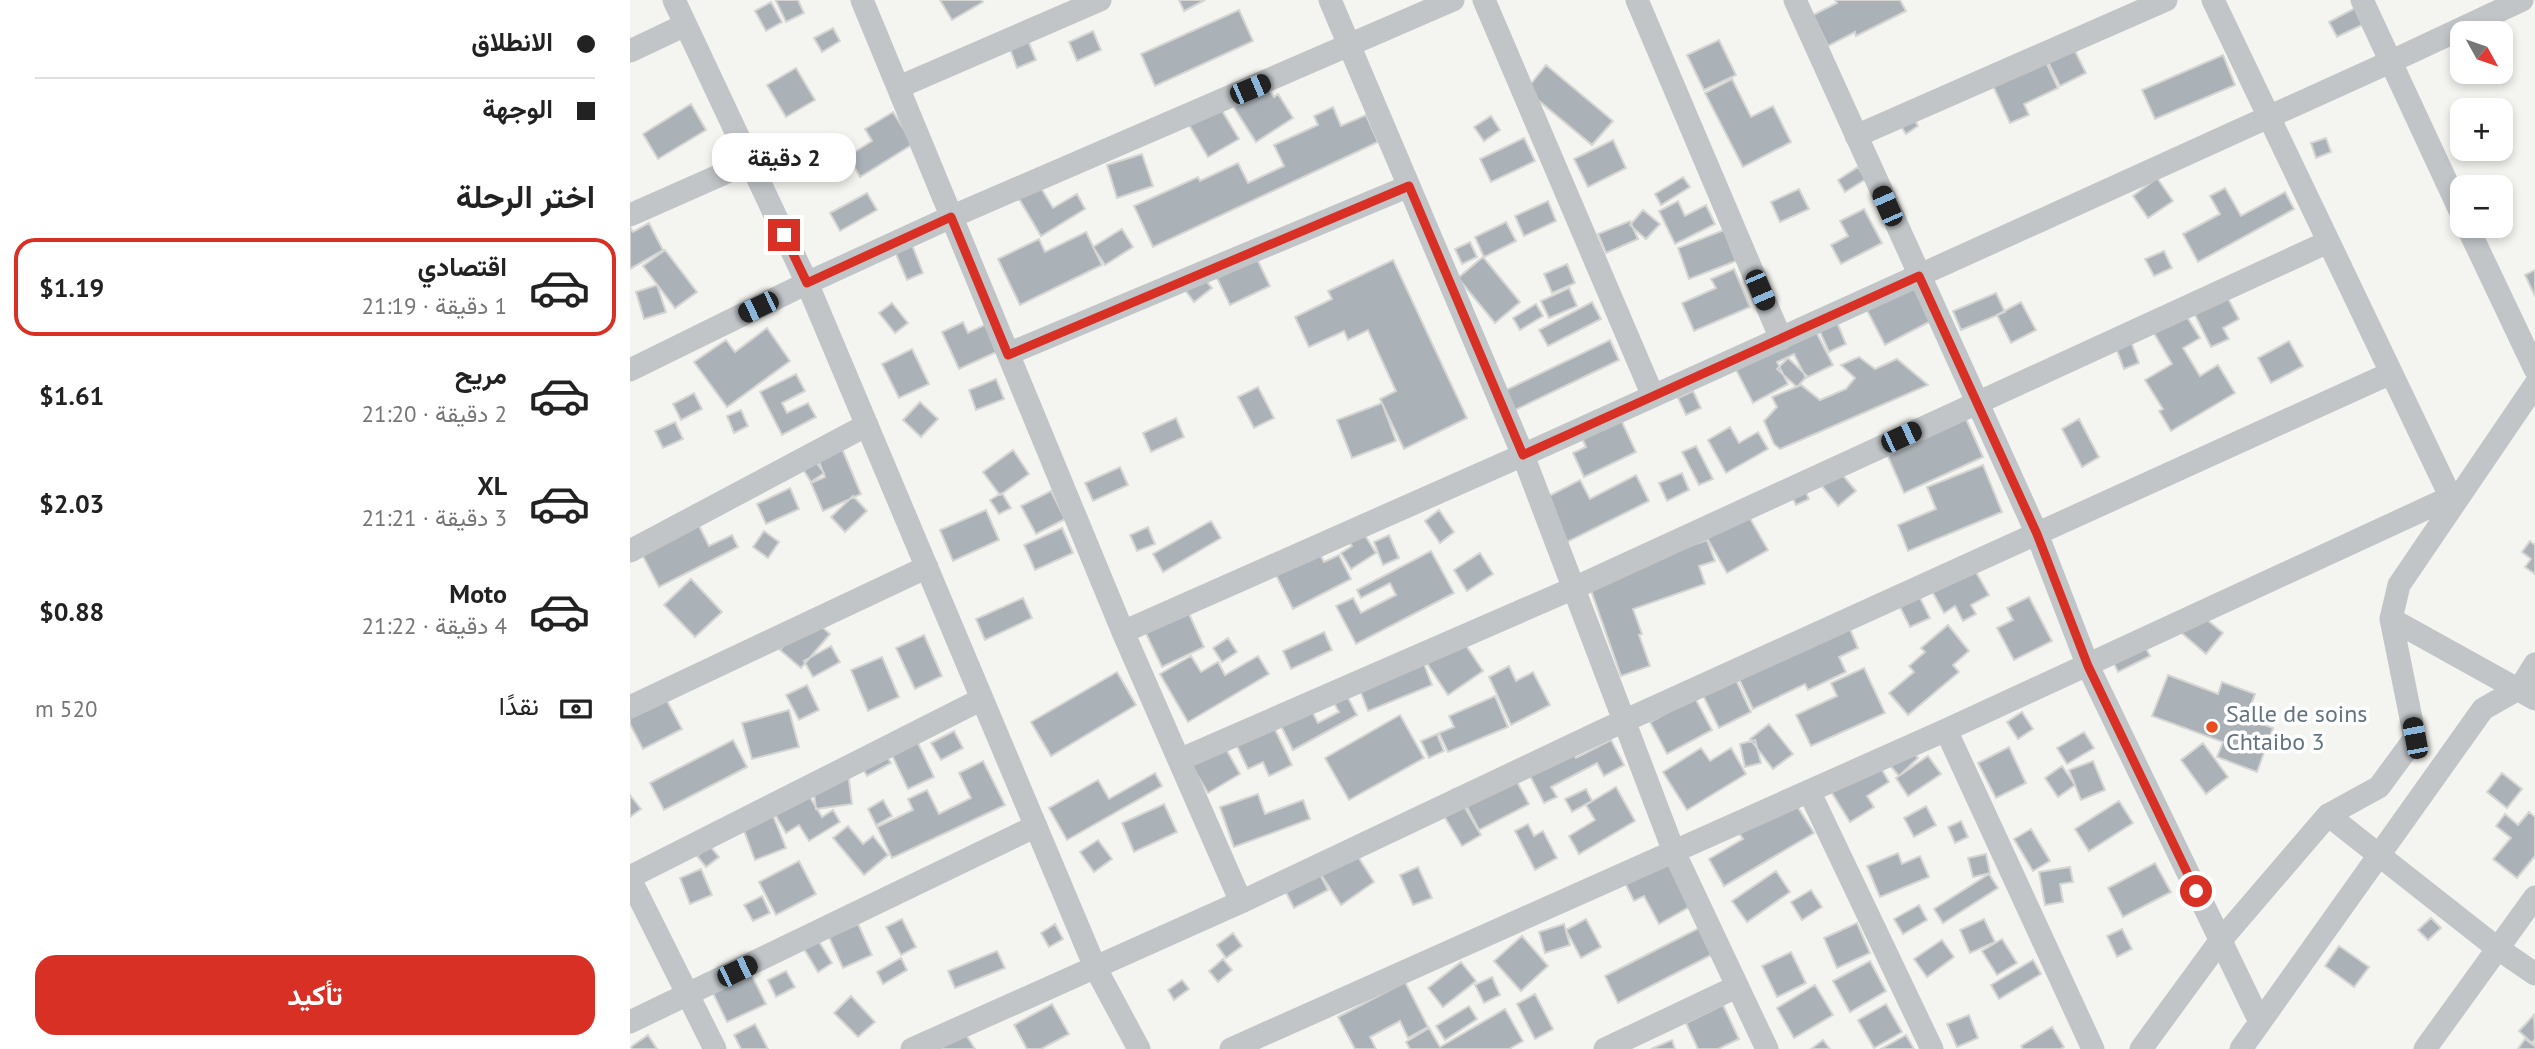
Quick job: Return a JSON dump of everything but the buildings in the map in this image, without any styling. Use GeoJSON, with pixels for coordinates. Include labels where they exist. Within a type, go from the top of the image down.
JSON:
{"type":"FeatureCollection","features":[{"type":"Feature","properties":{"kind":"street"},"geometry":{"type":"LineString","coordinates":[[674,0],[807,283],[1095,967],[1139,1049]]}},
{"type":"Feature","properties":{"kind":"street"},"geometry":{"type":"LineString","coordinates":[[862,0],[1123,632],[1241,902]]}},
{"type":"Feature","properties":{"kind":"street"},"geometry":{"type":"LineString","coordinates":[[899,87],[1100,0]]}},
{"type":"Feature","properties":{"kind":"street"},"geometry":{"type":"LineString","coordinates":[[1330,0],[1523,455],[1674,852],[1767,1049]]}},
{"type":"Feature","properties":{"kind":"street"},"geometry":{"type":"LineString","coordinates":[[632,362],[951,217],[1452,0]]}},
{"type":"Feature","properties":{"kind":"street"},"geometry":{"type":"LineString","coordinates":[[1484,0],[1653,396]]}},
{"type":"Feature","properties":{"kind":"street"},"geometry":{"type":"LineString","coordinates":[[1637,0],[1781,339]]}},
{"type":"Feature","properties":{"kind":"street"},"geometry":{"type":"LineString","coordinates":[[1856,136],[2166,0]]}},
{"type":"Feature","properties":{"kind":"street"},"geometry":{"type":"LineString","coordinates":[[2213,0],[2453,501]]}},
{"type":"Feature","properties":{"kind":"street"},"geometry":{"type":"LineString","coordinates":[[2362,0],[2450,190]]}},
{"type":"Feature","properties":{"kind":"street"},"geometry":{"type":"LineString","coordinates":[[1123,632],[1781,339],[2522,0]]}},
{"type":"Feature","properties":{"kind":"street"},"geometry":{"type":"LineString","coordinates":[[2530,0],[2535,10]]}},
{"type":"Feature","properties":{"kind":"street"},"geometry":{"type":"LineString","coordinates":[[1799,1],[1856,136],[2037,534],[2088,666],[2260,1022]]}},
{"type":"Feature","properties":{"kind":"street"},"geometry":{"type":"LineString","coordinates":[[630,51],[685,25]]}},
{"type":"Feature","properties":{"kind":"street"},"geometry":{"type":"LineString","coordinates":[[630,215],[750,162]]}},
{"type":"Feature","properties":{"kind":"street"},"geometry":{"type":"LineString","coordinates":[[1008,355],[1409,186]]}},
{"type":"Feature","properties":{"kind":"street"},"geometry":{"type":"LineString","coordinates":[[2473,238],[2535,369]]}},
{"type":"Feature","properties":{"kind":"street"},"geometry":{"type":"LineString","coordinates":[[1179,760],[1574,588],[2328,242]]}},
{"type":"Feature","properties":{"kind":"street"},"geometry":{"type":"LineString","coordinates":[[912,1049],[1241,902],[1625,721],[2391,373]]}},
{"type":"Feature","properties":{"kind":"street"},"geometry":{"type":"LineString","coordinates":[[2141,1049],[2220,941],[2328,815],[2379,787],[2415,738],[2391,619],[2399,585],[2453,501],[2535,385]]}},
{"type":"Feature","properties":{"kind":"street"},"geometry":{"type":"LineString","coordinates":[[630,551],[867,425]]}},
{"type":"Feature","properties":{"kind":"street"},"geometry":{"type":"LineString","coordinates":[[1231,1049],[2453,501]]}},
{"type":"Feature","properties":{"kind":"street"},"geometry":{"type":"LineString","coordinates":[[630,707],[927,567]]}},
{"type":"Feature","properties":{"kind":"street"},"geometry":{"type":"LineString","coordinates":[[2391,619],[2528,694]]}},
{"type":"Feature","properties":{"kind":"street"},"geometry":{"type":"LineString","coordinates":[[2528,694],[2535,664]]}},
{"type":"Feature","properties":{"kind":"street"},"geometry":{"type":"LineString","coordinates":[[2241,1049],[2483,709],[2528,694]]}},
{"type":"Feature","properties":{"kind":"street"},"geometry":{"type":"LineString","coordinates":[[715,1049],[630,878],[982,699]]}},
{"type":"Feature","properties":{"kind":"street"},"geometry":{"type":"LineString","coordinates":[[1946,730],[2093,1049]]}},
{"type":"Feature","properties":{"kind":"street"},"geometry":{"type":"LineString","coordinates":[[1809,792],[1932,1049]]}},
{"type":"Feature","properties":{"kind":"street"},"geometry":{"type":"LineString","coordinates":[[2328,815],[2497,948],[2535,974]]}},
{"type":"Feature","properties":{"kind":"street"},"geometry":{"type":"LineString","coordinates":[[630,1022],[1036,827]]}},
{"type":"Feature","properties":{"kind":"street"},"geometry":{"type":"LineString","coordinates":[[2425,1049],[2535,897]]}},
{"type":"Feature","properties":{"kind":"street"},"geometry":{"type":"LineString","coordinates":[[1609,1048],[1736,987]]}},
{"type":"Feature","properties":{"kind":"place","name":"Salle de soins Chtaibo 3"},"geometry":{"type":"Point","coordinates":[2212,727]}},
{"type":"Feature","properties":{"kind":"route"},"geometry":{"type":"LineString","coordinates":[[784,235],[807,283],[951,217],[1008,355],[1409,186],[1523,455],[1919,276],[2037,534],[2088,666],[2196,891]]}}]}
